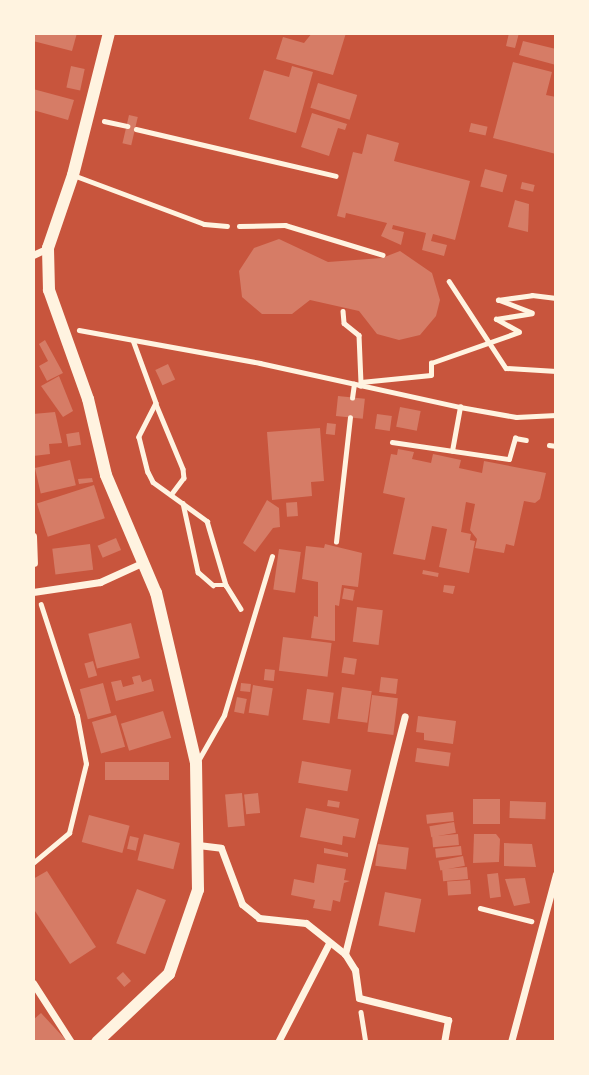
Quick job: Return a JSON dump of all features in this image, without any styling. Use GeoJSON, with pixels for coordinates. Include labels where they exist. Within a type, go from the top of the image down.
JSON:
{"type":"FeatureCollection","features":[{"type":"Feature","properties":{"kind":"street"},"geometry":{"type":"LineString","coordinates":[[97,1042],[169,974],[198,890],[197,763],[145,562],[106,475],[64,327],[49,290],[48,248],[73,175],[109,33]]}},
{"type":"Feature","properties":{"kind":"street"},"geometry":{"type":"LineString","coordinates":[[33,255],[48,248]]}},
{"type":"Feature","properties":{"kind":"street"},"geometry":{"type":"LineString","coordinates":[[33,536],[34,563]]}},
{"type":"Feature","properties":{"kind":"street"},"geometry":{"type":"LineString","coordinates":[[33,592],[100,582],[145,562]]}},
{"type":"Feature","properties":{"kind":"street"},"geometry":{"type":"LineString","coordinates":[[345,954],[405,716]]}},
{"type":"Feature","properties":{"kind":"street"},"geometry":{"type":"LineString","coordinates":[[198,845],[221,848],[242,904],[259,918],[306,923],[345,954],[355,970],[359,998],[447,1020],[444,1042]]}},
{"type":"Feature","properties":{"kind":"street"},"geometry":{"type":"LineString","coordinates":[[511,1042],[556,874]]}},
{"type":"Feature","properties":{"kind":"street"},"geometry":{"type":"LineString","coordinates":[[278,1042],[329,943]]}},
{"type":"Feature","properties":{"kind":"street"},"geometry":{"type":"LineString","coordinates":[[33,983],[71,1042]]}},
{"type":"Feature","properties":{"kind":"lane"},"geometry":{"type":"LineString","coordinates":[[73,175],[204,224],[227,226]]}},
{"type":"Feature","properties":{"kind":"lane"},"geometry":{"type":"LineString","coordinates":[[197,763],[224,715],[272,556]]}},
{"type":"Feature","properties":{"kind":"path"},"geometry":{"type":"LineString","coordinates":[[88,117],[127,126]]}},
{"type":"Feature","properties":{"kind":"path"},"geometry":{"type":"LineString","coordinates":[[136,129],[336,176]]}},
{"type":"Feature","properties":{"kind":"path"},"geometry":{"type":"LineString","coordinates":[[227,226],[285,225],[383,255]]}},
{"type":"Feature","properties":{"kind":"path"},"geometry":{"type":"LineString","coordinates":[[449,281],[506,368],[556,371]]}},
{"type":"Feature","properties":{"kind":"path"},"geometry":{"type":"LineString","coordinates":[[358,384],[431,375],[431,363],[519,332],[496,319],[532,313],[498,300],[531,295],[556,298]]}},
{"type":"Feature","properties":{"kind":"path"},"geometry":{"type":"LineString","coordinates":[[343,312],[344,323],[359,335],[358,384],[352,398]]}},
{"type":"Feature","properties":{"kind":"path"},"geometry":{"type":"LineString","coordinates":[[64,327],[358,384],[460,407],[516,417],[556,415]]}},
{"type":"Feature","properties":{"kind":"path"},"geometry":{"type":"LineString","coordinates":[[133,340],[183,470],[184,478],[172,495]]}},
{"type":"Feature","properties":{"kind":"path"},"geometry":{"type":"LineString","coordinates":[[156,403],[139,437],[141,453],[153,482],[207,521],[226,585],[251,624]]}},
{"type":"Feature","properties":{"kind":"path"},"geometry":{"type":"LineString","coordinates":[[453,451],[460,407]]}},
{"type":"Feature","properties":{"kind":"path"},"geometry":{"type":"LineString","coordinates":[[336,542],[351,418]]}},
{"type":"Feature","properties":{"kind":"path"},"geometry":{"type":"LineString","coordinates":[[392,442],[509,459],[515,438],[526,440]]}},
{"type":"Feature","properties":{"kind":"path"},"geometry":{"type":"LineString","coordinates":[[549,445],[556,446]]}},
{"type":"Feature","properties":{"kind":"path"},"geometry":{"type":"LineString","coordinates":[[183,502],[198,572],[213,585],[226,585]]}},
{"type":"Feature","properties":{"kind":"path"},"geometry":{"type":"LineString","coordinates":[[33,863],[69,833],[86,764],[77,716],[43,616]]}},
{"type":"Feature","properties":{"kind":"path"},"geometry":{"type":"LineString","coordinates":[[480,908],[542,924]]}},
{"type":"Feature","properties":{"kind":"path"},"geometry":{"type":"LineString","coordinates":[[359,998],[366,1042]]}},
{"type":"Feature","properties":{"kind":"building"},"geometry":{"type":"Polygon","coordinates":[[[33,33],[77,33],[72,51],[33,41],[33,33]]]}},
{"type":"Feature","properties":{"kind":"building"},"geometry":{"type":"Polygon","coordinates":[[[312,33],[346,33],[333,75],[276,59],[283,37],[304,43],[312,33]]]}},
{"type":"Feature","properties":{"kind":"building"},"geometry":{"type":"Polygon","coordinates":[[[509,33],[519,33],[515,48],[506,46],[509,33]]]}},
{"type":"Feature","properties":{"kind":"building"},"geometry":{"type":"Polygon","coordinates":[[[523,41],[556,49],[556,65],[519,55],[523,41]]]}},
{"type":"Feature","properties":{"kind":"building"},"geometry":{"type":"Polygon","coordinates":[[[513,62],[552,72],[546,95],[556,97],[556,154],[493,138],[513,62]]]}},
{"type":"Feature","properties":{"kind":"building"},"geometry":{"type":"Polygon","coordinates":[[[71,66],[85,69],[80,90],[66,88],[71,66]]]}},
{"type":"Feature","properties":{"kind":"building"},"geometry":{"type":"Polygon","coordinates":[[[292,66],[313,72],[296,133],[249,119],[264,70],[289,77],[292,66]]]}},
{"type":"Feature","properties":{"kind":"building"},"geometry":{"type":"Polygon","coordinates":[[[318,83],[357,95],[350,120],[310,108],[318,83]]]}},
{"type":"Feature","properties":{"kind":"building"},"geometry":{"type":"Polygon","coordinates":[[[33,89],[74,100],[68,120],[33,110],[33,89]]]}},
{"type":"Feature","properties":{"kind":"building"},"geometry":{"type":"Polygon","coordinates":[[[312,113],[347,124],[345,130],[338,128],[329,156],[301,147],[312,113]]]}},
{"type":"Feature","properties":{"kind":"building"},"geometry":{"type":"Polygon","coordinates":[[[129,115],[138,117],[131,145],[122,143],[129,115]]]}},
{"type":"Feature","properties":{"kind":"building"},"geometry":{"type":"Polygon","coordinates":[[[471,123],[488,127],[486,136],[469,132],[471,123]]]}},
{"type":"Feature","properties":{"kind":"building"},"geometry":{"type":"Polygon","coordinates":[[[367,134],[399,143],[394,161],[470,181],[455,240],[433,234],[431,241],[447,245],[444,256],[422,250],[426,233],[393,225],[392,229],[404,232],[401,245],[381,236],[387,223],[346,213],[345,218],[337,216],[353,152],[362,154],[367,134]]]}},
{"type":"Feature","properties":{"kind":"building"},"geometry":{"type":"Polygon","coordinates":[[[485,169],[507,175],[503,192],[480,186],[485,169]]]}},
{"type":"Feature","properties":{"kind":"building"},"geometry":{"type":"Polygon","coordinates":[[[522,182],[535,185],[533,192],[520,189],[522,182]]]}},
{"type":"Feature","properties":{"kind":"building"},"geometry":{"type":"Polygon","coordinates":[[[515,200],[529,204],[528,232],[508,227],[515,200]]]}},
{"type":"Feature","properties":{"kind":"building"},"geometry":{"type":"Polygon","coordinates":[[[279,239],[328,262],[382,258],[400,251],[432,273],[440,300],[436,316],[420,335],[399,340],[377,334],[359,311],[310,300],[292,314],[262,314],[242,297],[239,271],[254,248],[279,239]]]}},
{"type":"Feature","properties":{"kind":"building"},"geometry":{"type":"Polygon","coordinates":[[[45,340],[63,373],[47,381],[39,366],[48,361],[39,344],[45,340]]]}},
{"type":"Feature","properties":{"kind":"building"},"geometry":{"type":"Polygon","coordinates":[[[168,364],[175,379],[162,385],[155,370],[168,364]]]}},
{"type":"Feature","properties":{"kind":"building"},"geometry":{"type":"Polygon","coordinates":[[[59,376],[73,411],[63,417],[41,386],[59,376]]]}},
{"type":"Feature","properties":{"kind":"building"},"geometry":{"type":"Polygon","coordinates":[[[338,396],[365,399],[363,419],[336,416],[338,396]]]}},
{"type":"Feature","properties":{"kind":"building"},"geometry":{"type":"Polygon","coordinates":[[[400,407],[421,411],[417,431],[396,427],[400,407]]]}},
{"type":"Feature","properties":{"kind":"building"},"geometry":{"type":"Polygon","coordinates":[[[55,412],[62,443],[49,444],[50,454],[33,456],[33,414],[55,412]]]}},
{"type":"Feature","properties":{"kind":"building"},"geometry":{"type":"Polygon","coordinates":[[[377,414],[392,416],[390,431],[375,429],[377,414]]]}},
{"type":"Feature","properties":{"kind":"building"},"geometry":{"type":"Polygon","coordinates":[[[327,423],[336,424],[335,435],[326,434],[327,423]]]}},
{"type":"Feature","properties":{"kind":"building"},"geometry":{"type":"Polygon","coordinates":[[[320,428],[324,481],[311,482],[312,496],[272,500],[267,432],[320,428]]]}},
{"type":"Feature","properties":{"kind":"building"},"geometry":{"type":"Polygon","coordinates":[[[79,432],[81,445],[68,447],[66,434],[79,432]]]}},
{"type":"Feature","properties":{"kind":"building"},"geometry":{"type":"Polygon","coordinates":[[[398,449],[414,452],[412,459],[431,463],[433,454],[461,460],[459,468],[482,473],[484,461],[546,473],[540,499],[535,503],[524,501],[514,546],[506,544],[504,553],[475,548],[477,539],[470,530],[475,504],[466,502],[461,532],[471,534],[470,540],[475,541],[469,573],[439,567],[447,529],[432,526],[425,560],[393,554],[405,498],[383,493],[391,454],[397,455],[398,449]]]}},
{"type":"Feature","properties":{"kind":"building"},"geometry":{"type":"Polygon","coordinates":[[[70,460],[76,485],[41,493],[35,468],[70,460]]]}},
{"type":"Feature","properties":{"kind":"building"},"geometry":{"type":"Polygon","coordinates":[[[92,478],[93,482],[79,484],[78,479],[92,478]]]}},
{"type":"Feature","properties":{"kind":"building"},"geometry":{"type":"Polygon","coordinates":[[[94,485],[105,518],[48,537],[37,504],[94,485]]]}},
{"type":"Feature","properties":{"kind":"building"},"geometry":{"type":"Polygon","coordinates":[[[267,500],[279,508],[280,527],[273,528],[255,552],[243,543],[267,500]]]}},
{"type":"Feature","properties":{"kind":"building"},"geometry":{"type":"Polygon","coordinates":[[[297,502],[298,516],[287,517],[286,503],[297,502]]]}},
{"type":"Feature","properties":{"kind":"building"},"geometry":{"type":"Polygon","coordinates":[[[116,538],[121,550],[103,558],[98,546],[116,538]]]}},
{"type":"Feature","properties":{"kind":"building"},"geometry":{"type":"Polygon","coordinates":[[[90,544],[93,570],[55,574],[52,549],[90,544]]]}},
{"type":"Feature","properties":{"kind":"building"},"geometry":{"type":"Polygon","coordinates":[[[325,544],[362,553],[358,587],[342,585],[339,606],[335,605],[335,641],[311,638],[314,616],[318,617],[318,582],[302,579],[306,546],[324,548],[325,544]]]}},
{"type":"Feature","properties":{"kind":"building"},"geometry":{"type":"Polygon","coordinates":[[[279,549],[301,552],[295,593],[273,590],[279,549]]]}},
{"type":"Feature","properties":{"kind":"building"},"geometry":{"type":"Polygon","coordinates":[[[423,570],[439,573],[438,577],[422,574],[423,570]]]}},
{"type":"Feature","properties":{"kind":"building"},"geometry":{"type":"Polygon","coordinates":[[[444,585],[455,586],[453,594],[443,592],[444,585]]]}},
{"type":"Feature","properties":{"kind":"building"},"geometry":{"type":"Polygon","coordinates":[[[344,588],[355,590],[353,601],[342,599],[344,588]]]}},
{"type":"Feature","properties":{"kind":"building"},"geometry":{"type":"Polygon","coordinates":[[[357,607],[383,610],[379,645],[353,642],[357,607]]]}},
{"type":"Feature","properties":{"kind":"building"},"geometry":{"type":"Polygon","coordinates":[[[131,623],[140,658],[97,669],[88,634],[131,623]]]}},
{"type":"Feature","properties":{"kind":"building"},"geometry":{"type":"Polygon","coordinates":[[[283,637],[332,643],[327,677],[279,671],[283,637]]]}},
{"type":"Feature","properties":{"kind":"building"},"geometry":{"type":"Polygon","coordinates":[[[344,657],[357,659],[354,675],[341,673],[344,657]]]}},
{"type":"Feature","properties":{"kind":"building"},"geometry":{"type":"Polygon","coordinates":[[[93,661],[97,675],[88,678],[84,663],[93,661]]]}},
{"type":"Feature","properties":{"kind":"building"},"geometry":{"type":"Polygon","coordinates":[[[265,669],[275,670],[274,681],[264,680],[265,669]]]}},
{"type":"Feature","properties":{"kind":"building"},"geometry":{"type":"Polygon","coordinates":[[[140,675],[142,682],[151,679],[154,691],[116,701],[111,682],[121,680],[123,687],[134,684],[132,677],[140,675]]]}},
{"type":"Feature","properties":{"kind":"building"},"geometry":{"type":"Polygon","coordinates":[[[381,677],[398,679],[396,694],[379,692],[381,677]]]}},
{"type":"Feature","properties":{"kind":"building"},"geometry":{"type":"Polygon","coordinates":[[[103,683],[111,713],[88,719],[80,689],[103,683]]]}},
{"type":"Feature","properties":{"kind":"building"},"geometry":{"type":"Polygon","coordinates":[[[241,683],[251,684],[250,692],[240,691],[241,683]]]}},
{"type":"Feature","properties":{"kind":"building"},"geometry":{"type":"Polygon","coordinates":[[[253,685],[273,688],[268,716],[249,713],[253,685]]]}},
{"type":"Feature","properties":{"kind":"building"},"geometry":{"type":"Polygon","coordinates":[[[342,687],[372,691],[367,723],[338,719],[342,687]]]}},
{"type":"Feature","properties":{"kind":"building"},"geometry":{"type":"Polygon","coordinates":[[[307,689],[334,693],[329,723],[303,720],[307,689]]]}},
{"type":"Feature","properties":{"kind":"building"},"geometry":{"type":"Polygon","coordinates":[[[372,695],[398,698],[393,735],[367,732],[372,695]]]}},
{"type":"Feature","properties":{"kind":"building"},"geometry":{"type":"Polygon","coordinates":[[[237,697],[247,699],[244,714],[234,712],[237,697]]]}},
{"type":"Feature","properties":{"kind":"building"},"geometry":{"type":"Polygon","coordinates":[[[163,711],[171,738],[129,751],[121,724],[163,711]]]}},
{"type":"Feature","properties":{"kind":"building"},"geometry":{"type":"Polygon","coordinates":[[[116,715],[125,747],[101,754],[92,722],[116,715]]]}},
{"type":"Feature","properties":{"kind":"building"},"geometry":{"type":"Polygon","coordinates":[[[418,716],[456,721],[453,744],[424,740],[424,733],[416,732],[418,716]]]}},
{"type":"Feature","properties":{"kind":"building"},"geometry":{"type":"Polygon","coordinates":[[[417,748],[451,753],[449,767],[415,762],[417,748]]]}},
{"type":"Feature","properties":{"kind":"building"},"geometry":{"type":"Polygon","coordinates":[[[302,761],[351,770],[347,791],[298,783],[302,761]]]}},
{"type":"Feature","properties":{"kind":"building"},"geometry":{"type":"Polygon","coordinates":[[[105,762],[169,762],[169,780],[105,780],[105,762]]]}},
{"type":"Feature","properties":{"kind":"building"},"geometry":{"type":"Polygon","coordinates":[[[242,793],[245,826],[228,827],[225,794],[242,793]]]}},
{"type":"Feature","properties":{"kind":"building"},"geometry":{"type":"Polygon","coordinates":[[[258,793],[260,813],[246,814],[244,794],[258,793]]]}},
{"type":"Feature","properties":{"kind":"building"},"geometry":{"type":"Polygon","coordinates":[[[473,799],[500,799],[500,824],[473,824],[473,799]]]}},
{"type":"Feature","properties":{"kind":"building"},"geometry":{"type":"Polygon","coordinates":[[[328,800],[340,802],[339,808],[327,806],[328,800]]]}},
{"type":"Feature","properties":{"kind":"building"},"geometry":{"type":"Polygon","coordinates":[[[510,801],[546,802],[545,819],[509,818],[510,801]]]}},
{"type":"Feature","properties":{"kind":"building"},"geometry":{"type":"Polygon","coordinates":[[[306,808],[359,819],[355,838],[343,836],[342,845],[300,837],[306,808]]]}},
{"type":"Feature","properties":{"kind":"building"},"geometry":{"type":"Polygon","coordinates":[[[453,812],[454,821],[427,824],[426,815],[453,812]]]}},
{"type":"Feature","properties":{"kind":"building"},"geometry":{"type":"Polygon","coordinates":[[[89,815],[130,826],[122,853],[82,842],[89,815]]]}},
{"type":"Feature","properties":{"kind":"building"},"geometry":{"type":"Polygon","coordinates":[[[454,822],[456,833],[431,837],[429,826],[454,822]]]}},
{"type":"Feature","properties":{"kind":"building"},"geometry":{"type":"Polygon","coordinates":[[[144,834],[180,843],[173,869],[137,860],[144,834]]]}},
{"type":"Feature","properties":{"kind":"building"},"geometry":{"type":"Polygon","coordinates":[[[458,834],[459,845],[433,847],[432,836],[458,834]]]}},
{"type":"Feature","properties":{"kind":"building"},"geometry":{"type":"Polygon","coordinates":[[[474,834],[496,834],[500,839],[499,862],[473,863],[474,834]]]}},
{"type":"Feature","properties":{"kind":"building"},"geometry":{"type":"Polygon","coordinates":[[[130,836],[139,838],[136,851],[127,849],[130,836]]]}},
{"type":"Feature","properties":{"kind":"building"},"geometry":{"type":"Polygon","coordinates":[[[504,843],[532,844],[536,867],[504,866],[504,843]]]}},
{"type":"Feature","properties":{"kind":"building"},"geometry":{"type":"Polygon","coordinates":[[[378,844],[409,848],[406,870],[375,866],[378,844]]]}},
{"type":"Feature","properties":{"kind":"building"},"geometry":{"type":"Polygon","coordinates":[[[461,846],[462,855],[436,858],[435,849],[461,846]]]}},
{"type":"Feature","properties":{"kind":"building"},"geometry":{"type":"Polygon","coordinates":[[[324,848],[348,853],[348,857],[324,853],[324,848]]]}},
{"type":"Feature","properties":{"kind":"building"},"geometry":{"type":"Polygon","coordinates":[[[463,856],[465,866],[440,871],[438,861],[463,856]]]}},
{"type":"Feature","properties":{"kind":"building"},"geometry":{"type":"Polygon","coordinates":[[[317,864],[346,869],[344,880],[350,881],[344,883],[340,902],[333,900],[331,911],[313,908],[315,900],[291,895],[294,879],[314,883],[317,864]]]}},
{"type":"Feature","properties":{"kind":"building"},"geometry":{"type":"Polygon","coordinates":[[[467,867],[468,879],[443,881],[442,869],[467,867]]]}},
{"type":"Feature","properties":{"kind":"building"},"geometry":{"type":"Polygon","coordinates":[[[47,871],[96,947],[70,964],[33,908],[33,879],[47,871]]]}},
{"type":"Feature","properties":{"kind":"building"},"geometry":{"type":"Polygon","coordinates":[[[498,873],[501,897],[490,898],[487,874],[498,873]]]}},
{"type":"Feature","properties":{"kind":"building"},"geometry":{"type":"Polygon","coordinates":[[[525,878],[530,903],[514,906],[505,879],[525,878]]]}},
{"type":"Feature","properties":{"kind":"building"},"geometry":{"type":"Polygon","coordinates":[[[470,880],[471,894],[448,896],[447,882],[470,880]]]}},
{"type":"Feature","properties":{"kind":"building"},"geometry":{"type":"Polygon","coordinates":[[[137,889],[166,900],[145,954],[116,943],[137,889]]]}},
{"type":"Feature","properties":{"kind":"building"},"geometry":{"type":"Polygon","coordinates":[[[385,892],[421,899],[415,932],[379,925],[385,892]]]}},
{"type":"Feature","properties":{"kind":"building"},"geometry":{"type":"Polygon","coordinates":[[[123,972],[131,981],[124,987],[116,978],[123,972]]]}},
{"type":"Feature","properties":{"kind":"building"},"geometry":{"type":"Polygon","coordinates":[[[41,1013],[66,1040],[64,1042],[33,1042],[33,1020],[41,1013]]]}}]}
